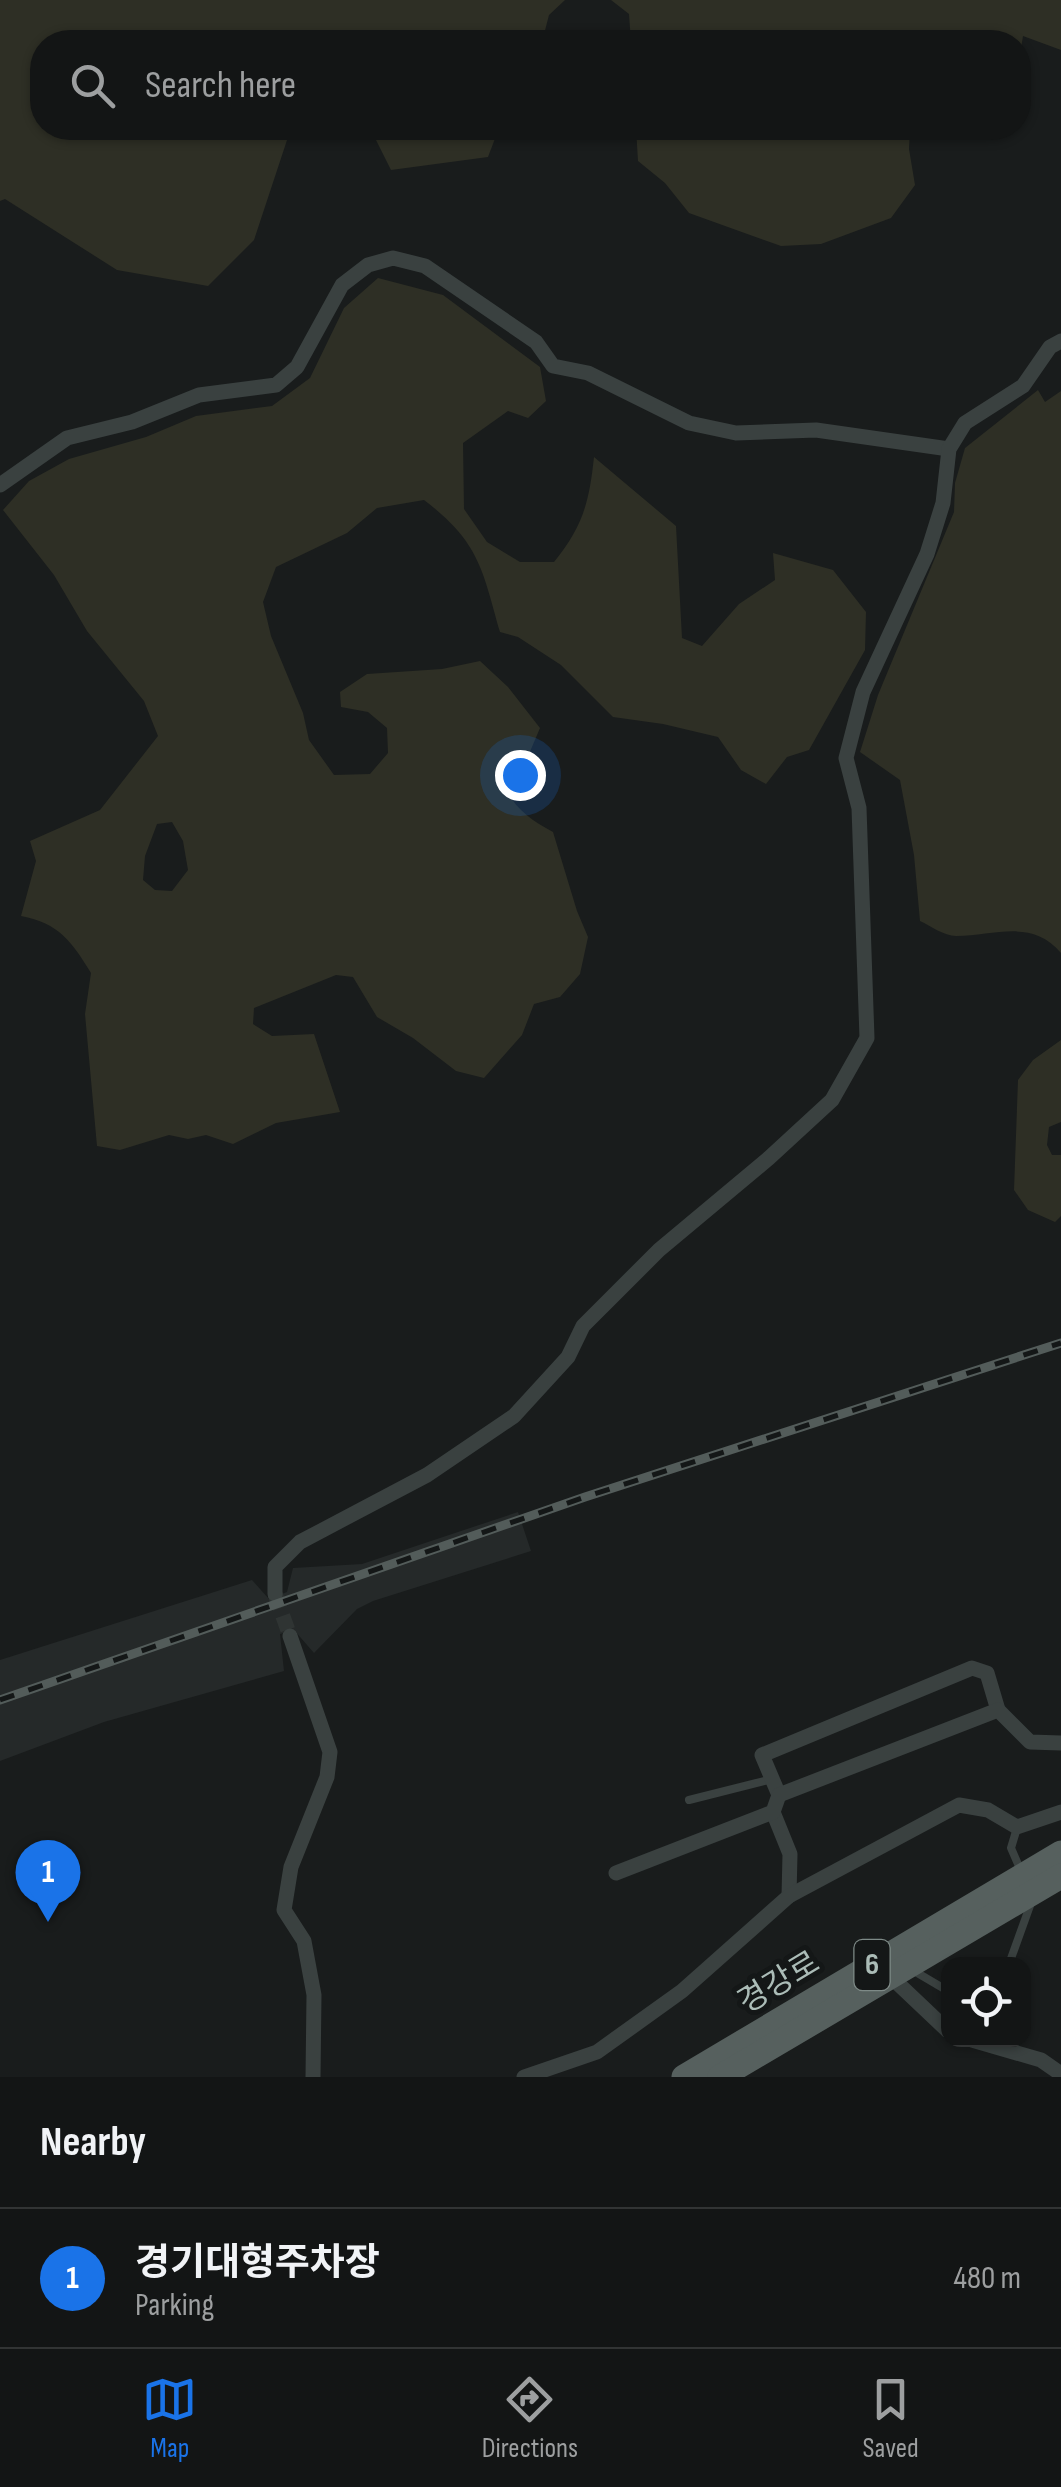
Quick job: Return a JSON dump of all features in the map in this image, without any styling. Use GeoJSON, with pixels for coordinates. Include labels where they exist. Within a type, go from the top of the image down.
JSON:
{"type":"FeatureCollection","features":[{"type":"Feature","properties":{"kind":"main road","name":"경강로"},"geometry":{"type":"LineString","coordinates":[[720,2077],[898,1971],[1029,1882],[1061,1853]]}},
{"type":"Feature","properties":{"kind":"main road","name":"경강로"},"geometry":{"type":"LineString","coordinates":[[684,2077],[1029,1882],[1061,1876]]}},
{"type":"Feature","properties":{"kind":"street"},"geometry":{"type":"LineString","coordinates":[[0,485],[67,438],[132,422],[199,396],[276,384],[297,366],[342,285],[368,265],[393,258],[425,266],[536,342],[553,366],[588,373],[689,423],[736,433],[816,430],[949,449]]}},
{"type":"Feature","properties":{"kind":"street"},"geometry":{"type":"LineString","coordinates":[[276,1594],[276,1567],[300,1542],[427,1475],[514,1416],[568,1357],[583,1326],[660,1250],[832,1100],[867,1038],[859,808],[846,758],[863,692],[927,554],[943,504],[949,449],[965,424],[1024,386],[1050,347],[1061,342]]}},
{"type":"Feature","properties":{"kind":"street"},"geometry":{"type":"LineString","coordinates":[[290,1636],[330,1752],[327,1777],[292,1867],[284,1910],[304,1941],[314,1995],[313,2077]]}},
{"type":"Feature","properties":{"kind":"street"},"geometry":{"type":"LineString","coordinates":[[789,1896],[790,1854],[772,1812],[778,1795],[762,1755],[972,1668],[986,1673],[998,1710],[1030,1742],[1061,1743]]}},
{"type":"Feature","properties":{"kind":"street"},"geometry":{"type":"LineString","coordinates":[[778,1795],[998,1710]]}},
{"type":"Feature","properties":{"kind":"street"},"geometry":{"type":"LineString","coordinates":[[524,2077],[597,2052],[682,1991],[789,1896],[959,1805],[988,1810],[1016,1828],[1061,1812]]}},
{"type":"Feature","properties":{"kind":"street"},"geometry":{"type":"LineString","coordinates":[[616,1872],[772,1812]]}},
{"type":"Feature","properties":{"kind":"street"},"geometry":{"type":"LineString","coordinates":[[898,1971],[941,2023]]}},
{"type":"Feature","properties":{"kind":"street"},"geometry":{"type":"LineString","coordinates":[[996,2047],[1041,2060],[1061,2074]]}},
{"type":"Feature","properties":{"kind":"lane"},"geometry":{"type":"LineString","coordinates":[[689,1800],[772,1779]]}},
{"type":"Feature","properties":{"kind":"lane"},"geometry":{"type":"LineString","coordinates":[[1010,1957],[1029,1882],[1011,1848],[1016,1828]]}},
{"type":"Feature","properties":{"kind":"lane"},"geometry":{"type":"LineString","coordinates":[[898,1971],[941,1988]]}},
{"type":"Feature","properties":{"kind":"shaded area"},"geometry":{"type":"Polygon","coordinates":[[[0,0],[565,0],[549,15],[545,30],[30,30],[30,140],[287,140],[254,240],[208,286],[117,270],[5,199],[0,201],[0,0]]]}},
{"type":"Feature","properties":{"kind":"shaded area"},"geometry":{"type":"Polygon","coordinates":[[[611,0],[1061,0],[1061,50],[1031,39],[1031,30],[630,30],[629,14],[611,0]]]}},
{"type":"Feature","properties":{"kind":"shaded area"},"geometry":{"type":"Polygon","coordinates":[[[376,140],[494,140],[488,157],[391,170],[376,140]]]}},
{"type":"Feature","properties":{"kind":"shaded area"},"geometry":{"type":"Polygon","coordinates":[[[637,140],[909,140],[915,185],[891,218],[821,244],[781,246],[689,213],[665,183],[638,161],[637,140]]]}},
{"type":"Feature","properties":{"kind":"shaded area"},"geometry":{"type":"Polygon","coordinates":[[[378,278],[443,295],[540,367],[546,401],[528,418],[508,411],[463,443],[464,509],[487,542],[520,562],[554,562],[583,513],[594,457],[676,526],[682,638],[702,646],[739,604],[775,580],[773,553],[833,570],[866,612],[865,650],[809,750],[787,757],[766,784],[741,770],[718,737],[613,717],[561,665],[518,637],[500,632],[476,558],[457,529],[424,500],[377,508],[347,533],[276,567],[263,602],[271,636],[303,713],[309,740],[334,775],[370,774],[388,753],[387,728],[368,712],[341,707],[340,692],[367,674],[442,669],[480,661],[508,687],[540,728],[529,754],[502,771],[508,792],[519,808],[553,832],[588,937],[580,974],[560,997],[534,1004],[522,1035],[484,1078],[456,1071],[377,1017],[353,977],[336,975],[254,1008],[253,1024],[272,1036],[314,1034],[340,1112],[276,1123],[233,1144],[206,1135],[188,1139],[169,1135],[120,1150],[97,1146],[85,1014],[91,973],[55,929],[21,916],[36,861],[30,841],[100,810],[158,736],[144,701],[87,631],[54,575],[3,510],[29,481],[69,459],[146,437],[196,416],[272,406],[310,378],[344,308],[378,278]],[[172,822],[157,824],[145,856],[143,880],[155,890],[172,891],[188,870],[183,841],[172,822]]]}},
{"type":"Feature","properties":{"kind":"shaded area"},"geometry":{"type":"Polygon","coordinates":[[[1038,390],[1045,402],[1061,391],[1061,953],[1050,942],[1025,932],[951,936],[920,921],[914,855],[900,780],[860,752],[878,695],[954,512],[955,483],[965,448],[1038,390]]]}},
{"type":"Feature","properties":{"kind":"shaded area"},"geometry":{"type":"Polygon","coordinates":[[[1061,1040],[1061,1122],[1049,1127],[1047,1145],[1052,1155],[1061,1155],[1061,1216],[1055,1222],[1028,1210],[1014,1190],[1018,1080],[1033,1060],[1061,1040]]]}},
{"type":"Feature","properties":{"kind":"shaded area"},"geometry":{"type":"Polygon","coordinates":[[[518,1512],[531,1551],[373,1601],[357,1609],[314,1653],[294,1630],[280,1634],[284,1671],[104,1722],[0,1761],[0,1660],[252,1580],[269,1599],[287,1592],[293,1568],[362,1564],[518,1512]]]}},
{"type":"Feature","properties":{"kind":"tunnel"},"geometry":{"type":"LineString","coordinates":[[275,1594],[290,1636]]}},
{"type":"Feature","properties":{"kind":"railway"},"geometry":{"type":"LineString","coordinates":[[0,1700],[585,1497],[1061,1343]]}},
{"type":"Feature","properties":{"kind":"place","name":"경기대형주차장"},"geometry":{"type":"Point","coordinates":[48,1922]}}]}
